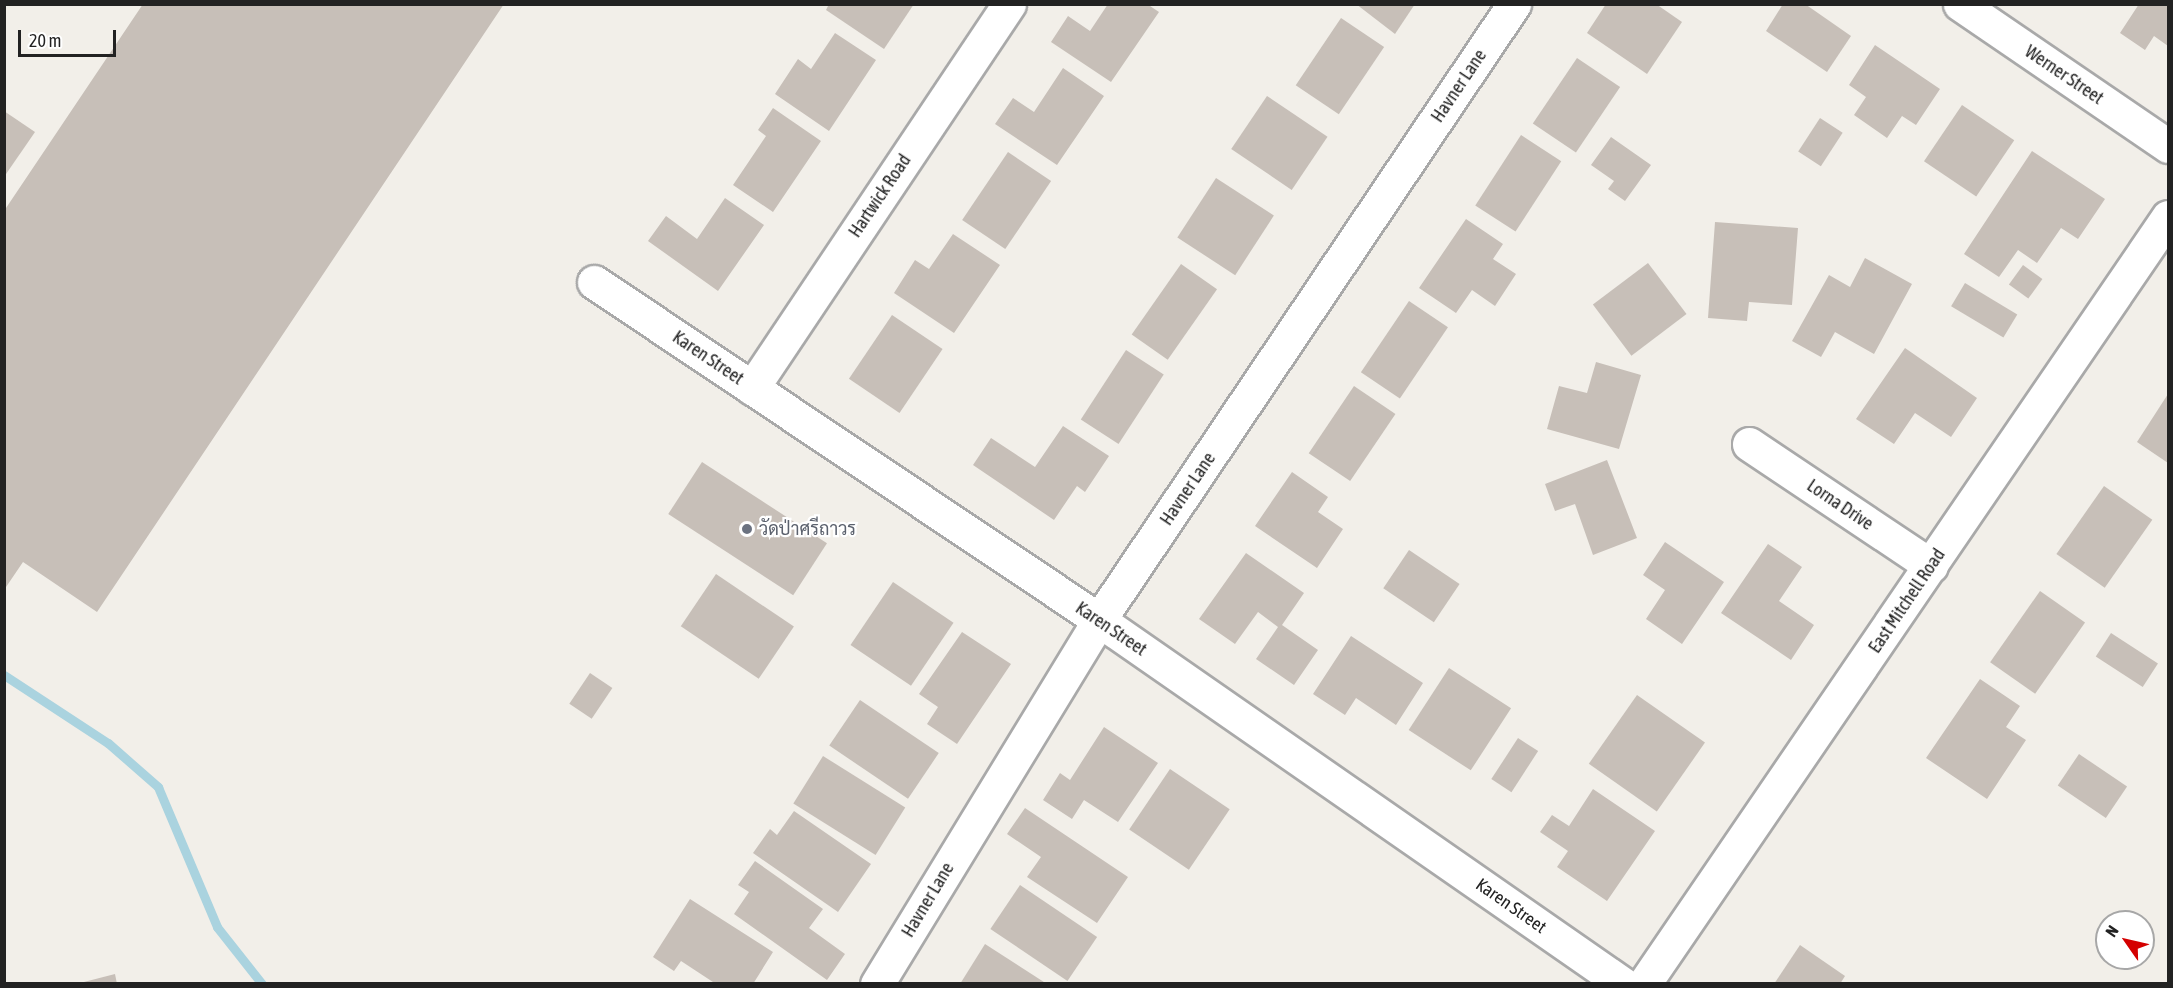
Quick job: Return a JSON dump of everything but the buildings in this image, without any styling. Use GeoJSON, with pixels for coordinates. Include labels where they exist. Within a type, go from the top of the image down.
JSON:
{"type":"FeatureCollection","features":[{"type":"Feature","properties":{"kind":"street","name":"Hartwick Road"},"geometry":{"type":"LineString","coordinates":[[752,388],[1009,4]]}},
{"type":"Feature","properties":{"kind":"street","name":"Havner Lane"},"geometry":{"type":"LineString","coordinates":[[878,984],[1099,620],[1514,4]]}},
{"type":"Feature","properties":{"kind":"street","name":"Werner Street"},"geometry":{"type":"LineString","coordinates":[[1960,4],[2169,146]]}},
{"type":"Feature","properties":{"kind":"street","name":"East Mitchell Road"},"geometry":{"type":"LineString","coordinates":[[1644,984],[2169,217]]}},
{"type":"Feature","properties":{"kind":"street","name":"Karen Street"},"geometry":{"type":"LineString","coordinates":[[594,282],[1099,620],[1623,984]]}},
{"type":"Feature","properties":{"kind":"street","name":"Lorna Drive"},"geometry":{"type":"LineString","coordinates":[[1749,444],[1931,566]]}},
{"type":"Feature","properties":{"kind":"waterway"},"geometry":{"type":"LineString","coordinates":[[4,675],[108,743],[158,787],[217,927],[262,984]]}},
{"type":"Feature","properties":{"kind":"place","name":"วัดป่าศรีถาวร"},"geometry":{"type":"Point","coordinates":[747,529]}}]}
